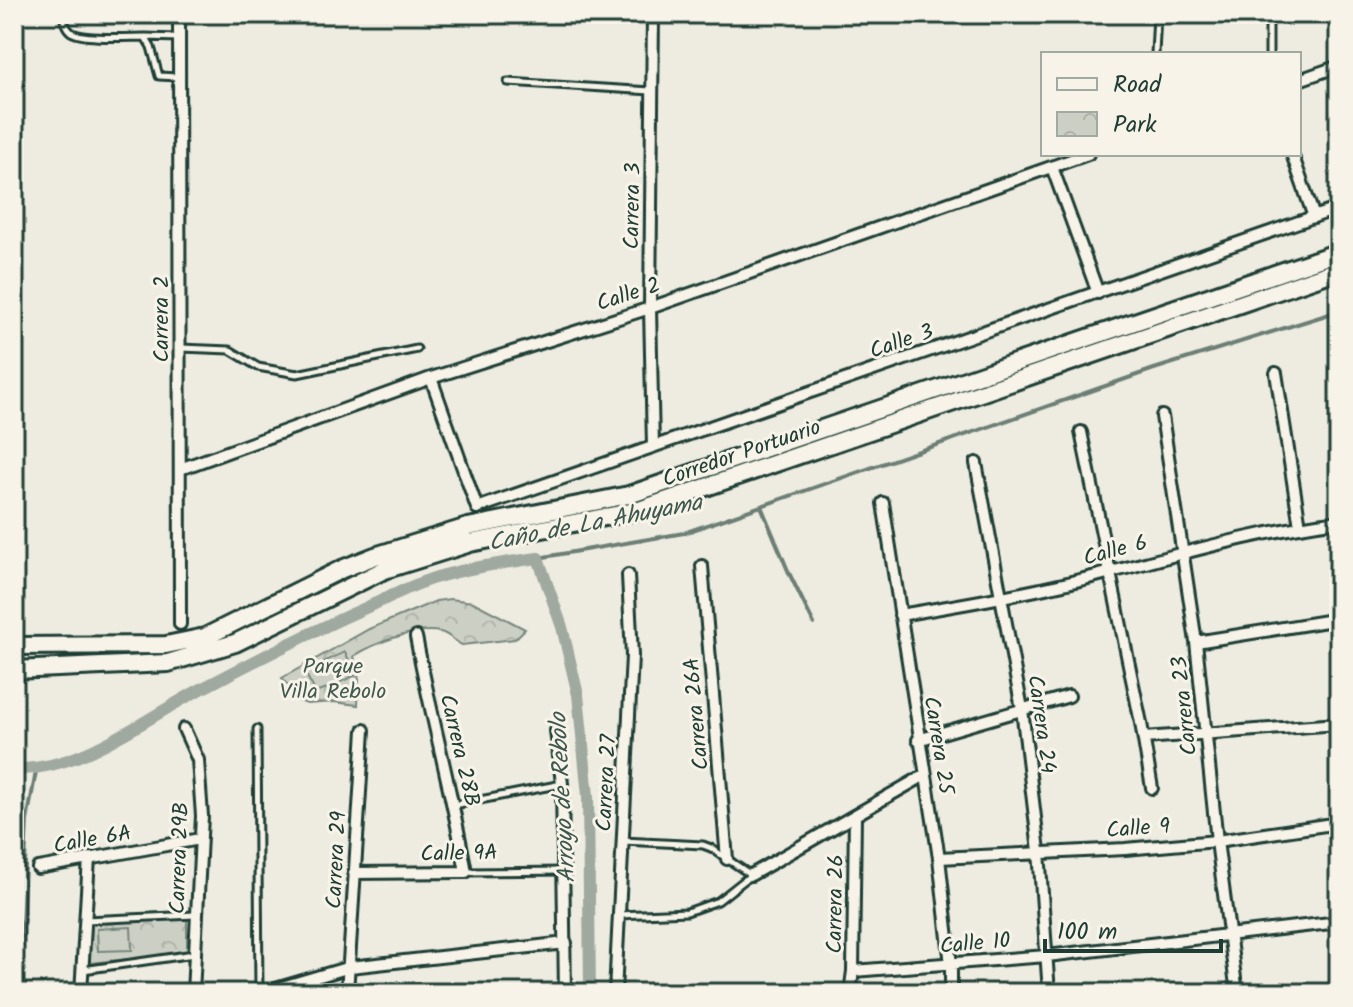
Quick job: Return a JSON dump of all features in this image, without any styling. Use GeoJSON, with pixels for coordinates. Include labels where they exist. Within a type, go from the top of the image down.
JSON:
{"type":"FeatureCollection","features":[{"type":"Feature","properties":{"kind":"main road","name":"Corredor Portuario"},"geometry":{"type":"LineString","coordinates":[[14,646],[166,645],[205,637],[342,569],[629,495],[1339,252]]}},
{"type":"Feature","properties":{"kind":"main road","name":"Corredor Portuario"},"geometry":{"type":"LineString","coordinates":[[14,670],[168,663],[188,659],[235,643],[384,570],[476,534],[636,511],[1339,270]]}},
{"type":"Feature","properties":{"kind":"street","name":"Carrera 2"},"geometry":{"type":"LineString","coordinates":[[179,14],[180,624]]}},
{"type":"Feature","properties":{"kind":"street","name":"Carrera 3"},"geometry":{"type":"LineString","coordinates":[[653,14],[650,308],[653,447]]}},
{"type":"Feature","properties":{"kind":"street"},"geometry":{"type":"LineString","coordinates":[[1301,79],[1339,66]]}},
{"type":"Feature","properties":{"kind":"street","name":"Calle 2"},"geometry":{"type":"LineString","coordinates":[[180,469],[431,378],[650,308],[1082,156]]}},
{"type":"Feature","properties":{"kind":"street"},"geometry":{"type":"LineString","coordinates":[[1293,156],[1314,217]]}},
{"type":"Feature","properties":{"kind":"street"},"geometry":{"type":"LineString","coordinates":[[1052,167],[1098,293]]}},
{"type":"Feature","properties":{"kind":"street","name":"Calle 3"},"geometry":{"type":"LineString","coordinates":[[431,378],[477,508],[1339,208]]}},
{"type":"Feature","properties":{"kind":"street"},"geometry":{"type":"LineString","coordinates":[[1276,373],[1300,526]]}},
{"type":"Feature","properties":{"kind":"street","name":"Carrera 23"},"geometry":{"type":"LineString","coordinates":[[1162,416],[1196,642],[1237,993]]}},
{"type":"Feature","properties":{"kind":"street"},"geometry":{"type":"LineString","coordinates":[[1081,432],[1152,788]]}},
{"type":"Feature","properties":{"kind":"street","name":"Carrera 24"},"geometry":{"type":"LineString","coordinates":[[976,463],[1022,709],[1039,851],[1049,993]]}},
{"type":"Feature","properties":{"kind":"street","name":"Carrera 25"},"geometry":{"type":"LineString","coordinates":[[883,503],[939,858],[951,965],[951,993]]}},
{"type":"Feature","properties":{"kind":"street","name":"Calle 6"},"geometry":{"type":"LineString","coordinates":[[900,615],[1002,597],[1111,573],[1183,551],[1300,526],[1339,521]]}},
{"type":"Feature","properties":{"kind":"street","name":"Carrera 26A"},"geometry":{"type":"LineString","coordinates":[[702,566],[727,859]]}},
{"type":"Feature","properties":{"kind":"street","name":"Carrera 27"},"geometry":{"type":"LineString","coordinates":[[615,993],[632,656],[628,575]]}},
{"type":"Feature","properties":{"kind":"street"},"geometry":{"type":"LineString","coordinates":[[1196,642],[1339,619]]}},
{"type":"Feature","properties":{"kind":"street","name":"Carrera 28B"},"geometry":{"type":"LineString","coordinates":[[416,637],[466,872]]}},
{"type":"Feature","properties":{"kind":"street"},"geometry":{"type":"LineString","coordinates":[[918,740],[1069,696]]}},
{"type":"Feature","properties":{"kind":"street"},"geometry":{"type":"LineString","coordinates":[[1144,738],[1339,724]]}},
{"type":"Feature","properties":{"kind":"street","name":"Carrera 29B"},"geometry":{"type":"LineString","coordinates":[[184,729],[198,760],[202,816],[193,993]]}},
{"type":"Feature","properties":{"kind":"street","name":"Carrera 29"},"geometry":{"type":"LineString","coordinates":[[347,993],[364,730]]}},
{"type":"Feature","properties":{"kind":"street"},"geometry":{"type":"LineString","coordinates":[[556,730],[562,784],[565,871],[565,993]]}},
{"type":"Feature","properties":{"kind":"street"},"geometry":{"type":"LineString","coordinates":[[751,875],[925,775]]}},
{"type":"Feature","properties":{"kind":"street","name":"Carrera 26"},"geometry":{"type":"LineString","coordinates":[[850,993],[855,816]]}},
{"type":"Feature","properties":{"kind":"street","name":"Calle 9"},"geometry":{"type":"LineString","coordinates":[[939,858],[1217,841],[1339,823]]}},
{"type":"Feature","properties":{"kind":"street","name":"Calle 6A"},"geometry":{"type":"LineString","coordinates":[[38,868],[200,839]]}},
{"type":"Feature","properties":{"kind":"street"},"geometry":{"type":"LineString","coordinates":[[81,993],[89,858]]}},
{"type":"Feature","properties":{"kind":"street","name":"Calle 9A"},"geometry":{"type":"LineString","coordinates":[[354,873],[466,872]]}},
{"type":"Feature","properties":{"kind":"street","name":"Calle 10"},"geometry":{"type":"LineString","coordinates":[[853,971],[1047,956],[1339,922]]}},
{"type":"Feature","properties":{"kind":"street"},"geometry":{"type":"LineString","coordinates":[[261,993],[350,967],[566,943]]}},
{"type":"Feature","properties":{"kind":"lane"},"geometry":{"type":"LineString","coordinates":[[63,14],[64,23],[71,32],[82,35],[179,38]]}},
{"type":"Feature","properties":{"kind":"lane"},"geometry":{"type":"LineString","coordinates":[[1155,52],[1157,14]]}},
{"type":"Feature","properties":{"kind":"lane"},"geometry":{"type":"LineString","coordinates":[[1269,14],[1269,52]]}},
{"type":"Feature","properties":{"kind":"lane"},"geometry":{"type":"LineString","coordinates":[[145,37],[159,76],[180,77]]}},
{"type":"Feature","properties":{"kind":"lane"},"geometry":{"type":"LineString","coordinates":[[508,82],[652,91]]}},
{"type":"Feature","properties":{"kind":"lane"},"geometry":{"type":"LineString","coordinates":[[180,349],[230,350],[258,367],[297,374],[417,349]]}},
{"type":"Feature","properties":{"kind":"lane"},"geometry":{"type":"LineString","coordinates":[[257,729],[261,993]]}},
{"type":"Feature","properties":{"kind":"lane"},"geometry":{"type":"LineString","coordinates":[[454,805],[562,784]]}},
{"type":"Feature","properties":{"kind":"lane"},"geometry":{"type":"LineString","coordinates":[[619,915],[687,912],[718,901],[751,875],[703,845],[622,841]]}},
{"type":"Feature","properties":{"kind":"lane","name":"Calle 9A"},"geometry":{"type":"LineString","coordinates":[[466,872],[565,871]]}},
{"type":"Feature","properties":{"kind":"lane"},"geometry":{"type":"LineString","coordinates":[[84,920],[195,915]]}},
{"type":"Feature","properties":{"kind":"lane"},"geometry":{"type":"LineString","coordinates":[[82,970],[194,954]]}},
{"type":"Feature","properties":{"kind":"green space","name":"Parque Villa Rebolo"},"geometry":{"type":"Polygon","coordinates":[[[436,601],[473,602],[525,629],[515,639],[462,645],[443,633],[430,631],[396,637],[373,646],[354,656],[359,679],[358,705],[334,702],[307,704],[299,701],[282,678],[369,629],[436,601]]]}},
{"type":"Feature","properties":{"kind":"green space"},"geometry":{"type":"Polygon","coordinates":[[[345,652],[356,675],[316,693],[304,671],[345,652]]]}},
{"type":"Feature","properties":{"kind":"green space"},"geometry":{"type":"Polygon","coordinates":[[[187,919],[187,953],[90,963],[90,923],[187,919]]]}},
{"type":"Feature","properties":{"kind":"green space"},"geometry":{"type":"Polygon","coordinates":[[[131,927],[132,950],[98,951],[97,929],[131,927]]]}},
{"type":"Feature","properties":{"kind":"waterway","name":"Caño de La Ahuyama"},"geometry":{"type":"LineString","coordinates":[[538,558],[684,533],[1154,369],[1339,311]]}},
{"type":"Feature","properties":{"kind":"waterway"},"geometry":{"type":"LineString","coordinates":[[761,506],[814,624]]}},
{"type":"Feature","properties":{"kind":"waterway","name":"Caño de La Ahuyama"},"geometry":{"type":"LineString","coordinates":[[14,769],[63,762],[88,752],[201,689],[327,625],[415,585],[471,569],[538,558],[562,627],[578,695],[588,796],[590,993]]}},
{"type":"Feature","properties":{"kind":"waterway"},"geometry":{"type":"LineString","coordinates":[[19,993],[27,821],[37,766]]}},
{"type":"Feature","properties":{"kind":"water label","name":"Arroyo de Rebolo"},"geometry":{"type":"Point","coordinates":[562,798]}}]}
